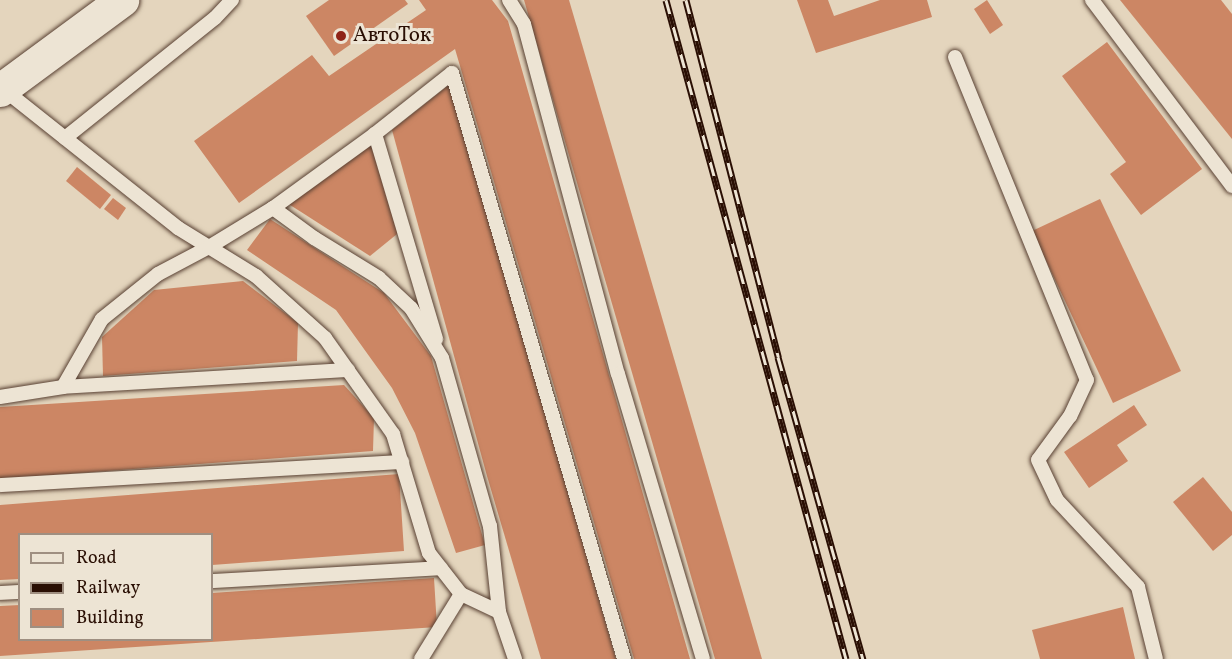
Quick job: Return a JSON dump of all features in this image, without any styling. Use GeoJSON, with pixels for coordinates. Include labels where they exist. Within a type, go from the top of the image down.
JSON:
{"type":"FeatureCollection","features":[{"type":"Feature","properties":{"kind":"street"},"geometry":{"type":"LineString","coordinates":[[1,89],[122,0]]}},
{"type":"Feature","properties":{"kind":"lane"},"geometry":{"type":"LineString","coordinates":[[65,138],[215,18],[232,0]]}},
{"type":"Feature","properties":{"kind":"lane"},"geometry":{"type":"LineString","coordinates":[[508,0],[524,24],[618,374],[702,659]]}},
{"type":"Feature","properties":{"kind":"lane"},"geometry":{"type":"LineString","coordinates":[[1092,0],[1232,186]]}},
{"type":"Feature","properties":{"kind":"lane"},"geometry":{"type":"LineString","coordinates":[[955,57],[1087,380],[1070,416],[1038,460],[1057,500],[1138,587],[1156,659]]}},
{"type":"Feature","properties":{"kind":"lane"},"geometry":{"type":"LineString","coordinates":[[63,387],[102,319],[158,274],[209,247],[273,208],[375,134],[452,73],[624,659]]}},
{"type":"Feature","properties":{"kind":"lane"},"geometry":{"type":"LineString","coordinates":[[1,89],[178,228],[256,276],[325,338],[393,434],[429,553],[461,594],[499,612]]}},
{"type":"Feature","properties":{"kind":"lane"},"geometry":{"type":"LineString","coordinates":[[375,134],[490,526],[499,612],[515,659]]}},
{"type":"Feature","properties":{"kind":"lane"},"geometry":{"type":"LineString","coordinates":[[273,208],[314,238],[379,278],[411,308],[442,358]]}},
{"type":"Feature","properties":{"kind":"lane"},"geometry":{"type":"LineString","coordinates":[[0,398],[63,387],[348,370]]}},
{"type":"Feature","properties":{"kind":"lane"},"geometry":{"type":"LineString","coordinates":[[0,485],[402,462]]}},
{"type":"Feature","properties":{"kind":"lane"},"geometry":{"type":"LineString","coordinates":[[213,581],[441,568]]}},
{"type":"Feature","properties":{"kind":"lane"},"geometry":{"type":"LineString","coordinates":[[0,593],[18,592]]}},
{"type":"Feature","properties":{"kind":"lane"},"geometry":{"type":"LineString","coordinates":[[421,659],[461,594]]}},
{"type":"Feature","properties":{"kind":"building","name":"АвтоТок"},"geometry":{"type":"Polygon","coordinates":[[[329,0],[405,0],[408,4],[334,56],[306,16],[329,0]]]}},
{"type":"Feature","properties":{"kind":"building"},"geometry":{"type":"Polygon","coordinates":[[[419,0],[492,0],[508,21],[690,659],[634,659],[455,49],[239,203],[194,141],[312,55],[329,76],[426,10],[419,0]]]}},
{"type":"Feature","properties":{"kind":"building"},"geometry":{"type":"Polygon","coordinates":[[[524,0],[569,0],[762,659],[715,659],[524,0]]]}},
{"type":"Feature","properties":{"kind":"building"},"geometry":{"type":"Polygon","coordinates":[[[797,0],[828,0],[834,16],[880,0],[927,0],[932,17],[816,53],[797,0]]]}},
{"type":"Feature","properties":{"kind":"building"},"geometry":{"type":"Polygon","coordinates":[[[987,0],[1003,25],[990,34],[974,9],[987,0]]]}},
{"type":"Feature","properties":{"kind":"building"},"geometry":{"type":"Polygon","coordinates":[[[1120,0],[1221,0],[1232,14],[1232,139],[1120,0]]]}},
{"type":"Feature","properties":{"kind":"building"},"geometry":{"type":"Polygon","coordinates":[[[1107,42],[1202,169],[1141,215],[1110,174],[1126,162],[1062,76],[1107,42]]]}},
{"type":"Feature","properties":{"kind":"building"},"geometry":{"type":"Polygon","coordinates":[[[450,84],[616,659],[541,659],[487,476],[392,130],[450,84]]]}},
{"type":"Feature","properties":{"kind":"building"},"geometry":{"type":"Polygon","coordinates":[[[371,145],[402,230],[370,256],[287,203],[371,145]]]}},
{"type":"Feature","properties":{"kind":"building"},"geometry":{"type":"Polygon","coordinates":[[[77,167],[111,195],[100,209],[66,181],[77,167]]]}},
{"type":"Feature","properties":{"kind":"building"},"geometry":{"type":"Polygon","coordinates":[[[113,198],[126,208],[118,220],[104,209],[113,198]]]}},
{"type":"Feature","properties":{"kind":"building"},"geometry":{"type":"Polygon","coordinates":[[[1100,199],[1181,371],[1113,403],[1032,231],[1100,199]]]}},
{"type":"Feature","properties":{"kind":"building"},"geometry":{"type":"Polygon","coordinates":[[[270,219],[384,293],[431,356],[485,545],[456,553],[415,433],[392,388],[336,310],[247,250],[270,219]]]}},
{"type":"Feature","properties":{"kind":"building"},"geometry":{"type":"Polygon","coordinates":[[[243,281],[298,323],[297,361],[103,376],[102,337],[154,290],[243,281]]]}},
{"type":"Feature","properties":{"kind":"building"},"geometry":{"type":"Polygon","coordinates":[[[344,385],[374,418],[373,451],[0,479],[0,407],[344,385]]]}},
{"type":"Feature","properties":{"kind":"building"},"geometry":{"type":"Polygon","coordinates":[[[1134,405],[1147,425],[1117,445],[1128,461],[1089,488],[1064,452],[1134,405]]]}},
{"type":"Feature","properties":{"kind":"building"},"geometry":{"type":"Polygon","coordinates":[[[399,474],[404,551],[213,565],[213,533],[18,533],[18,579],[0,580],[0,505],[399,474]]]}},
{"type":"Feature","properties":{"kind":"building"},"geometry":{"type":"Polygon","coordinates":[[[1203,477],[1232,512],[1232,535],[1213,551],[1173,502],[1203,477]]]}},
{"type":"Feature","properties":{"kind":"building"},"geometry":{"type":"Polygon","coordinates":[[[434,578],[437,627],[0,656],[0,606],[18,605],[18,641],[213,641],[213,593],[434,578]]]}},
{"type":"Feature","properties":{"kind":"building"},"geometry":{"type":"Polygon","coordinates":[[[1123,607],[1135,659],[1040,659],[1032,630],[1123,607]]]}},
{"type":"Feature","properties":{"kind":"railway"},"geometry":{"type":"LineString","coordinates":[[666,0],[846,659]]}},
{"type":"Feature","properties":{"kind":"railway"},"geometry":{"type":"LineString","coordinates":[[686,0],[778,357],[863,659]]}},
{"type":"Feature","properties":{"kind":"place","name":"АвтоТок"},"geometry":{"type":"Point","coordinates":[341,36]}}]}
